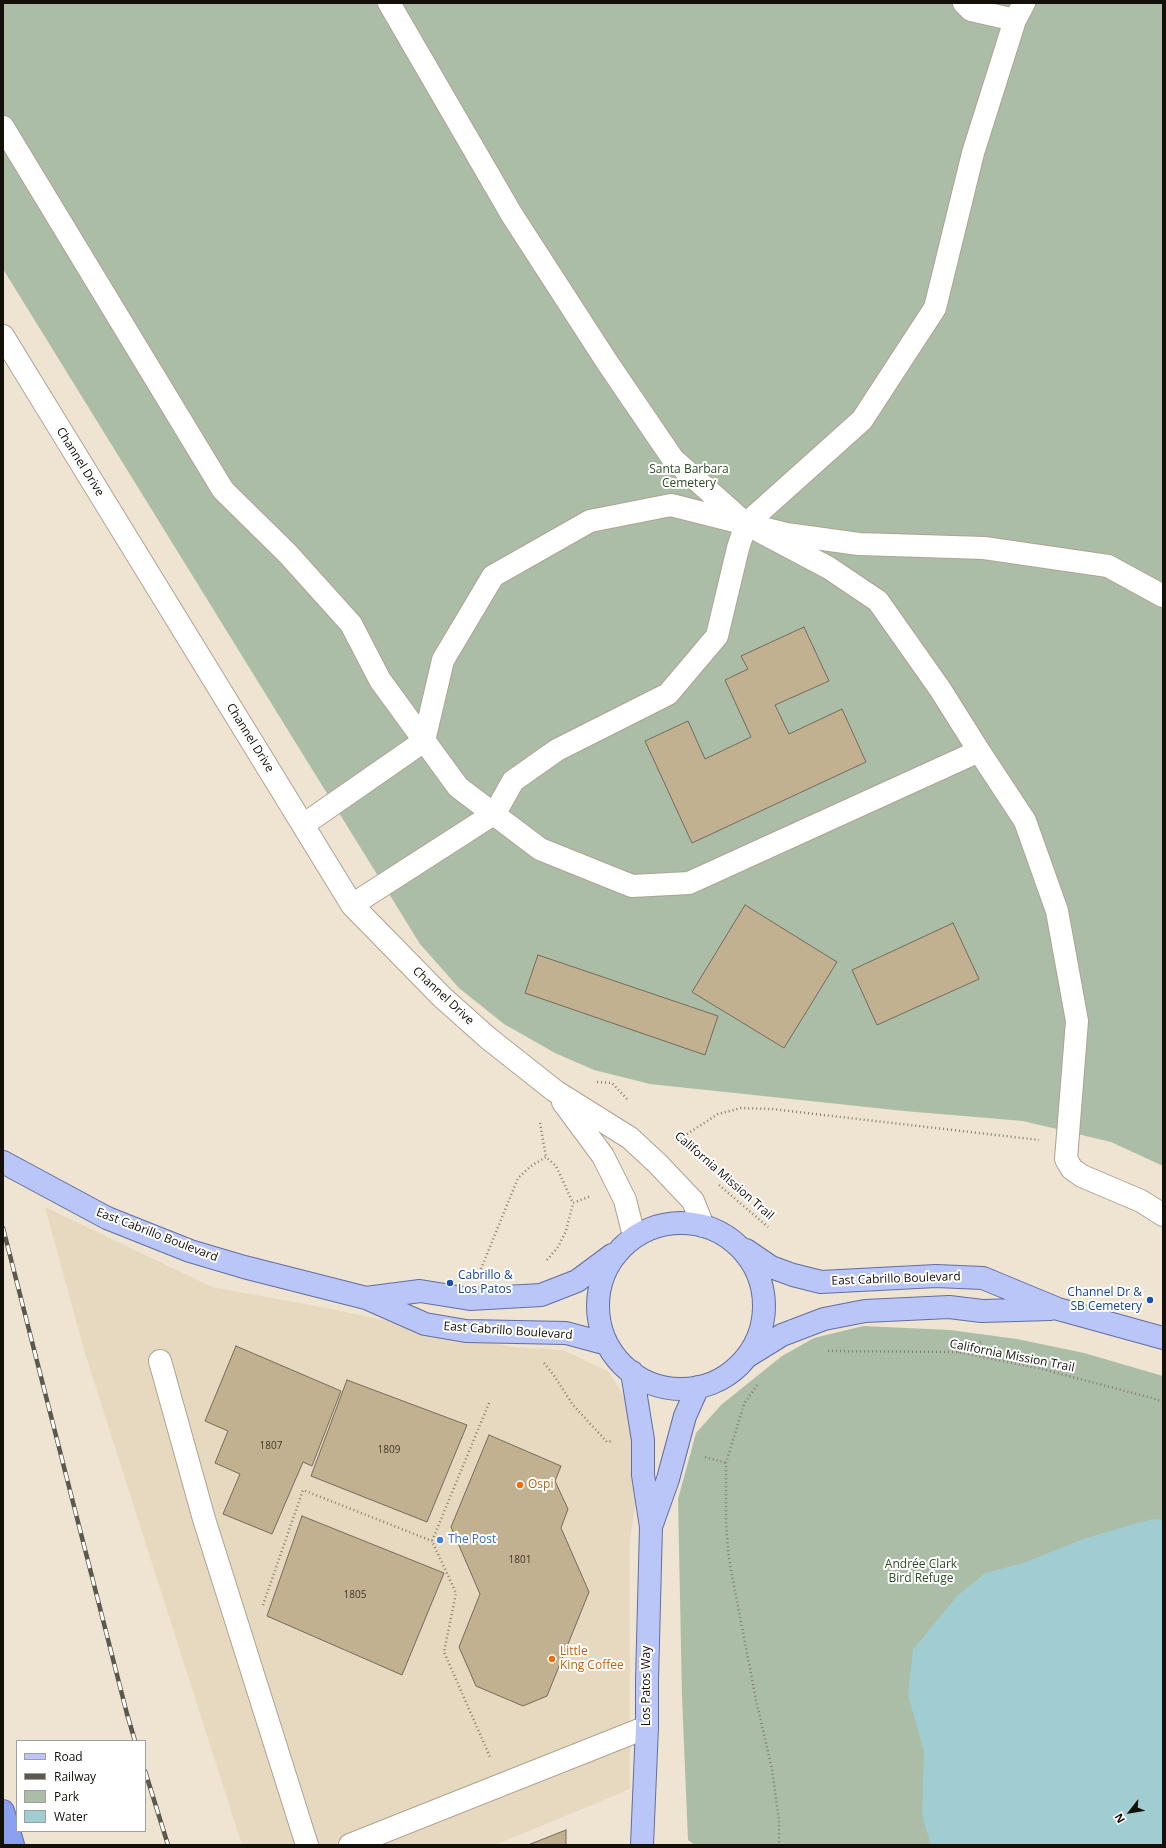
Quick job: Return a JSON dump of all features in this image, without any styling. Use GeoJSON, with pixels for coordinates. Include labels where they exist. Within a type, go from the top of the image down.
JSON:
{"type":"FeatureCollection","features":[{"type":"Feature","properties":{"kind":"highway"},"geometry":{"type":"LineString","coordinates":[[3,1811],[13,1845]]}},
{"type":"Feature","properties":{"kind":"main road","name":"East Cabrillo Boulevard"},"geometry":{"type":"LineString","coordinates":[[3,1162],[107,1218],[190,1251],[244,1267],[366,1298],[425,1324],[466,1331],[566,1333],[607,1344]]}},
{"type":"Feature","properties":{"kind":"main road","name":"East Cabrillo Boulevard"},"geometry":{"type":"LineString","coordinates":[[366,1298],[420,1291],[470,1299],[541,1295],[577,1280],[626,1243],[656,1226],[680,1222],[703,1226],[722,1232],[736,1244],[771,1267],[793,1275],[821,1282],[936,1276],[983,1278],[1058,1309],[1163,1338]]}},
{"type":"Feature","properties":{"kind":"main road"},"geometry":{"type":"LineString","coordinates":[[626,1243],[606,1268],[600,1287],[598,1306],[600,1326],[607,1344],[616,1357],[632,1372],[646,1381],[669,1388],[683,1389],[698,1387],[713,1382],[732,1372],[747,1356],[758,1335],[764,1310],[762,1286],[752,1263],[736,1244]]}},
{"type":"Feature","properties":{"kind":"main road","name":"East Cabrillo Boulevard"},"geometry":{"type":"LineString","coordinates":[[747,1356],[782,1335],[824,1319],[864,1311],[950,1308],[982,1311],[1058,1309]]}},
{"type":"Feature","properties":{"kind":"main road","name":"Los Patos Way"},"geometry":{"type":"LineString","coordinates":[[632,1372],[644,1440],[643,1475],[651,1527],[647,1727],[642,1845]]}},
{"type":"Feature","properties":{"kind":"main road","name":"Los Patos Way"},"geometry":{"type":"LineString","coordinates":[[651,1527],[668,1479],[684,1416],[698,1387]]}},
{"type":"Feature","properties":{"kind":"street"},"geometry":{"type":"LineString","coordinates":[[388,3],[512,215],[607,362],[673,459],[746,524],[829,568],[878,601],[940,689],[1025,821],[1057,911],[1077,1021],[1066,1160],[1072,1169],[1082,1176],[1141,1201],[1163,1215]]}},
{"type":"Feature","properties":{"kind":"street"},"geometry":{"type":"LineString","coordinates":[[352,905],[495,814],[512,781],[557,750],[668,694],[717,636],[738,548],[746,524],[862,420],[934,308],[973,153],[1019,12],[971,10],[964,3]]}},
{"type":"Feature","properties":{"kind":"street"},"geometry":{"type":"LineString","coordinates":[[3,127],[223,490],[288,554],[350,624],[380,680],[458,787],[540,849],[632,886],[689,883],[979,751]]}},
{"type":"Feature","properties":{"kind":"street","name":"Channel Drive"},"geometry":{"type":"LineString","coordinates":[[3,336],[352,905],[442,997],[488,1038],[555,1092],[630,1138],[658,1164],[693,1201],[703,1226]]}},
{"type":"Feature","properties":{"kind":"street"},"geometry":{"type":"LineString","coordinates":[[303,825],[424,741],[443,660],[493,576],[590,521],[671,505],[786,534],[859,544],[984,548],[1108,566],[1163,596]]}},
{"type":"Feature","properties":{"kind":"street","name":"Channel Drive"},"geometry":{"type":"LineString","coordinates":[[555,1092],[604,1156],[625,1200],[626,1243]]}},
{"type":"Feature","properties":{"kind":"street"},"geometry":{"type":"LineString","coordinates":[[160,1361],[204,1519],[308,1845]]}},
{"type":"Feature","properties":{"kind":"street"},"geometry":{"type":"LineString","coordinates":[[350,1845],[647,1727]]}},
{"type":"Feature","properties":{"kind":"path"},"geometry":{"type":"LineString","coordinates":[[612,1083],[633,1104]]}},
{"type":"Feature","properties":{"kind":"path"},"geometry":{"type":"LineString","coordinates":[[675,1146],[684,1136],[718,1114],[741,1108],[772,1109],[1045,1141]]}},
{"type":"Feature","properties":{"kind":"path"},"geometry":{"type":"LineString","coordinates":[[478,1276],[518,1178],[531,1166],[546,1157],[556,1166],[573,1203],[566,1230],[558,1247],[542,1264]]}},
{"type":"Feature","properties":{"kind":"path","name":"California Mission Trail"},"geometry":{"type":"LineString","coordinates":[[716,1182],[769,1228]]}},
{"type":"Feature","properties":{"kind":"path"},"geometry":{"type":"LineString","coordinates":[[573,1203],[592,1196]]}},
{"type":"Feature","properties":{"kind":"path","name":"California Mission Trail"},"geometry":{"type":"LineString","coordinates":[[831,1350],[957,1352],[1038,1368],[1163,1402]]}},
{"type":"Feature","properties":{"kind":"path"},"geometry":{"type":"LineString","coordinates":[[539,1357],[553,1374],[573,1405],[607,1442],[619,1441]]}},
{"type":"Feature","properties":{"kind":"path"},"geometry":{"type":"LineString","coordinates":[[760,1379],[744,1404],[726,1463],[726,1522],[732,1577],[756,1700],[772,1769],[779,1820],[779,1845]]}},
{"type":"Feature","properties":{"kind":"path"},"geometry":{"type":"LineString","coordinates":[[432,1541],[489,1403]]}},
{"type":"Feature","properties":{"kind":"path"},"geometry":{"type":"LineString","coordinates":[[241,1635],[260,1613],[304,1490],[432,1541],[456,1593],[444,1652],[502,1785]]}},
{"type":"Feature","properties":{"kind":"shaded area"},"geometry":{"type":"Polygon","coordinates":[[[45,1207],[212,1287],[326,1308],[512,1347],[563,1350],[609,1372],[635,1414],[641,1465],[630,1541],[630,1789],[495,1845],[242,1845],[84,1350],[45,1207]]]}},
{"type":"Feature","properties":{"kind":"green space","name":"Santa Barbara Cemetery"},"geometry":{"type":"Polygon","coordinates":[[[3,3],[1163,3],[1163,1166],[1111,1142],[1023,1121],[904,1111],[650,1084],[594,1070],[555,1053],[504,1024],[459,988],[420,944],[3,269],[3,3]]]}},
{"type":"Feature","properties":{"kind":"green space","name":"Andrée Clark Bird Refuge"},"geometry":{"type":"Polygon","coordinates":[[[863,1326],[950,1330],[1017,1339],[1084,1353],[1163,1376],[1163,1845],[695,1845],[688,1840],[682,1697],[678,1499],[696,1433],[721,1405],[782,1356],[814,1338],[863,1326]]]}},
{"type":"Feature","properties":{"kind":"water"},"geometry":{"type":"Polygon","coordinates":[[[1152,1519],[1163,1520],[1163,1845],[931,1845],[922,1815],[924,1751],[908,1695],[913,1650],[957,1596],[985,1573],[1023,1563],[1086,1538],[1152,1519]]]}},
{"type":"Feature","properties":{"kind":"building"},"geometry":{"type":"Polygon","coordinates":[[[804,627],[829,681],[775,705],[789,734],[842,709],[866,762],[692,843],[645,741],[688,721],[705,759],[751,737],[725,680],[748,669],[741,656],[804,627]]]}},
{"type":"Feature","properties":{"kind":"building"},"geometry":{"type":"Polygon","coordinates":[[[745,905],[837,962],[784,1048],[692,992],[745,905]]]}},
{"type":"Feature","properties":{"kind":"building"},"geometry":{"type":"Polygon","coordinates":[[[953,923],[979,979],[877,1025],[852,970],[953,923]]]}},
{"type":"Feature","properties":{"kind":"building"},"geometry":{"type":"Polygon","coordinates":[[[538,955],[718,1016],[705,1055],[525,993],[538,955]]]}},
{"type":"Feature","properties":{"kind":"building"},"geometry":{"type":"Polygon","coordinates":[[[236,1346],[341,1391],[312,1466],[303,1462],[272,1534],[223,1514],[240,1474],[215,1463],[228,1431],[205,1421],[236,1346]]]}},
{"type":"Feature","properties":{"kind":"building"},"geometry":{"type":"Polygon","coordinates":[[[347,1380],[467,1425],[427,1522],[311,1476],[347,1380]]]}},
{"type":"Feature","properties":{"kind":"building"},"geometry":{"type":"Polygon","coordinates":[[[489,1435],[561,1466],[555,1481],[568,1509],[561,1528],[589,1592],[547,1696],[523,1706],[476,1686],[459,1647],[480,1594],[451,1527],[489,1435]]]}},
{"type":"Feature","properties":{"kind":"building"},"geometry":{"type":"Polygon","coordinates":[[[302,1516],[444,1573],[402,1675],[267,1616],[302,1516]]]}},
{"type":"Feature","properties":{"kind":"building"},"geometry":{"type":"Polygon","coordinates":[[[566,1830],[566,1845],[528,1845],[566,1830]]]}},
{"type":"Feature","properties":{"kind":"railway"},"geometry":{"type":"LineString","coordinates":[[3,1228],[135,1740]]}},
{"type":"Feature","properties":{"kind":"railway"},"geometry":{"type":"LineString","coordinates":[[146,1774],[168,1845]]}},
{"type":"Feature","properties":{"kind":"place","name":"Cabrillo & Los Patos"},"geometry":{"type":"Point","coordinates":[450,1283]}},
{"type":"Feature","properties":{"kind":"place","name":"Channel Dr & SB Cemetery"},"geometry":{"type":"Point","coordinates":[1150,1300]}},
{"type":"Feature","properties":{"kind":"place","name":"Ospi"},"geometry":{"type":"Point","coordinates":[520,1485]}},
{"type":"Feature","properties":{"kind":"place","name":"The Post"},"geometry":{"type":"Point","coordinates":[440,1540]}},
{"type":"Feature","properties":{"kind":"place","name":"Little King Coffee"},"geometry":{"type":"Point","coordinates":[552,1659]}}]}
